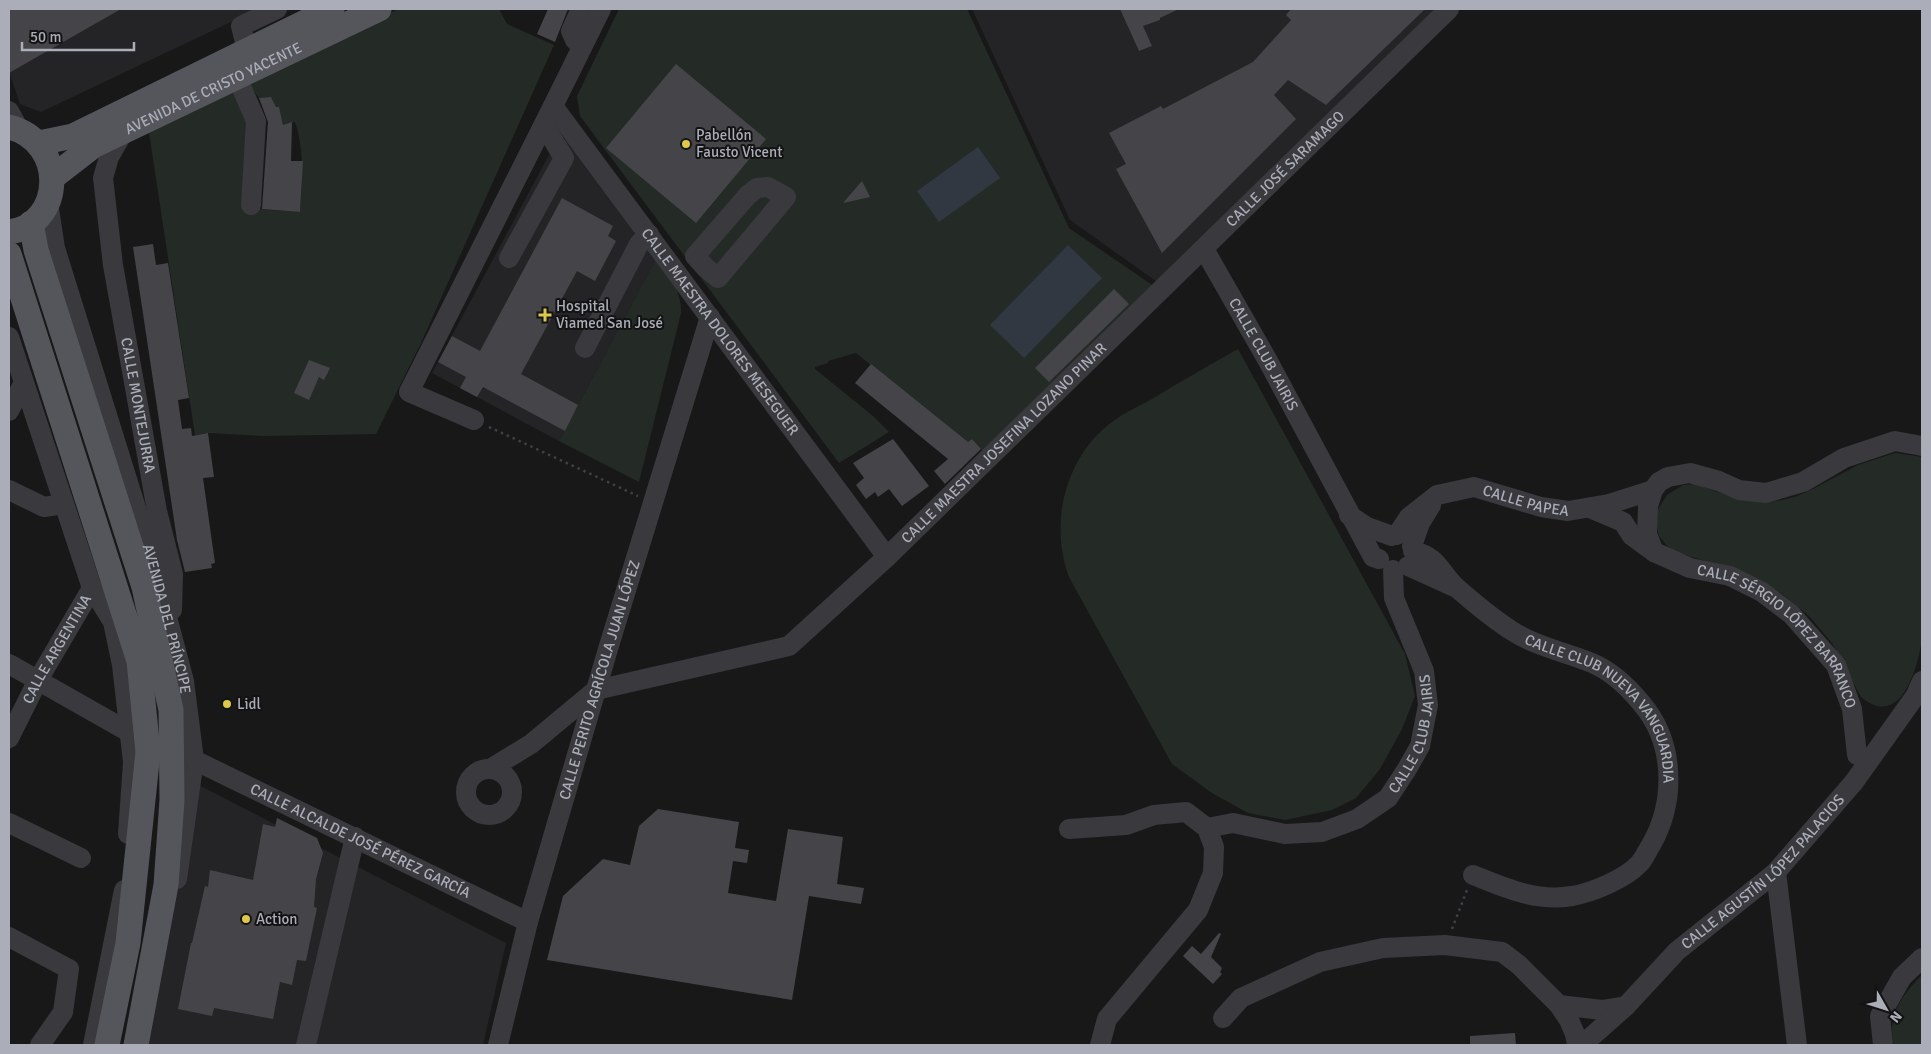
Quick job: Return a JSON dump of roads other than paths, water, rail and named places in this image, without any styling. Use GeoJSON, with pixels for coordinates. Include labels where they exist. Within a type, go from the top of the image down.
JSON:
{"type":"FeatureCollection","features":[{"type":"Feature","properties":{"kind":"main road","name":"AVENIDA DE CRISTO YACENTE"},"geometry":{"type":"LineString","coordinates":[[23,135],[73,136],[332,9]]}},
{"type":"Feature","properties":{"kind":"main road","name":"AVENIDA DE CRISTO YACENTE"},"geometry":{"type":"LineString","coordinates":[[53,177],[93,146],[379,9]]}},
{"type":"Feature","properties":{"kind":"main road"},"geometry":{"type":"LineString","coordinates":[[20,227],[39,216],[48,202],[53,177],[49,160],[23,135]]}},
{"type":"Feature","properties":{"kind":"main road","name":"AVENIDA DEL PRÍNCIPE"},"geometry":{"type":"LineString","coordinates":[[20,227],[36,250],[144,587],[171,710],[172,800],[166,885],[136,1045]]}},
{"type":"Feature","properties":{"kind":"main road"},"geometry":{"type":"LineString","coordinates":[[9,254],[140,661],[148,752],[128,943],[108,1045]]}},
{"type":"Feature","properties":{"kind":"street"},"geometry":{"type":"LineString","coordinates":[[247,51],[241,26],[277,9]]}},
{"type":"Feature","properties":{"kind":"street"},"geometry":{"type":"LineString","coordinates":[[581,9],[571,31],[575,40],[582,47]]}},
{"type":"Feature","properties":{"kind":"street"},"geometry":{"type":"LineString","coordinates":[[474,420],[409,392],[601,9]]}},
{"type":"Feature","properties":{"kind":"street","name":"CALLE JOSÉ SARAMAGO"},"geometry":{"type":"LineString","coordinates":[[1122,329],[1449,9]]}},
{"type":"Feature","properties":{"kind":"street"},"geometry":{"type":"LineString","coordinates":[[237,77],[256,121],[250,205]]}},
{"type":"Feature","properties":{"kind":"street","name":"CALLE MAESTRA DOLORES MESEGUER"},"geometry":{"type":"LineString","coordinates":[[553,106],[887,557]]}},
{"type":"Feature","properties":{"kind":"street"},"geometry":{"type":"LineString","coordinates":[[9,111],[23,135]]}},
{"type":"Feature","properties":{"kind":"street"},"geometry":{"type":"LineString","coordinates":[[509,258],[564,158],[544,125]]}},
{"type":"Feature","properties":{"kind":"street"},"geometry":{"type":"LineString","coordinates":[[103,178],[109,158],[124,131]]}},
{"type":"Feature","properties":{"kind":"street"},"geometry":{"type":"LineString","coordinates":[[74,161],[92,166],[103,178]]}},
{"type":"Feature","properties":{"kind":"street","name":"CALLE MONTEJURRA"},"geometry":{"type":"LineString","coordinates":[[103,178],[115,274],[157,511],[173,574],[171,632]]}},
{"type":"Feature","properties":{"kind":"street"},"geometry":{"type":"LineString","coordinates":[[768,187],[786,197],[718,278],[705,267],[696,256],[748,195],[757,188],[768,187]]}},
{"type":"Feature","properties":{"kind":"street","name":"AVENIDA DEL PRÍNCIPE"},"geometry":{"type":"LineString","coordinates":[[48,202],[55,248],[150,553],[184,681],[194,760],[174,901],[146,1045]]}},
{"type":"Feature","properties":{"kind":"street"},"geometry":{"type":"LineString","coordinates":[[585,348],[639,244],[649,234]]}},
{"type":"Feature","properties":{"kind":"street","name":"CALLE CLUB JAIRIS"},"geometry":{"type":"LineString","coordinates":[[1204,249],[1268,361],[1372,557],[1399,552],[1394,598],[1424,670],[1428,705],[1420,746],[1407,769],[1388,798],[1357,819],[1322,832],[1285,834],[1233,823],[1207,828]]}},
{"type":"Feature","properties":{"kind":"street"},"geometry":{"type":"LineString","coordinates":[[688,286],[705,267]]}},
{"type":"Feature","properties":{"kind":"street","name":"CALLE PERITO AGRÍCOLA JUAN LÓPEZ"},"geometry":{"type":"LineString","coordinates":[[498,1045],[528,922],[596,690],[710,317]]}},
{"type":"Feature","properties":{"kind":"street","name":"CALLE MAESTRA JOSEFINA LOZANO PINAR"},"geometry":{"type":"LineString","coordinates":[[596,690],[789,646],[887,557],[1122,329]]}},
{"type":"Feature","properties":{"kind":"street"},"geometry":{"type":"LineString","coordinates":[[9,337],[92,588],[113,622],[122,665],[133,762],[124,887],[93,1045]]}},
{"type":"Feature","properties":{"kind":"street"},"geometry":{"type":"LineString","coordinates":[[9,411],[23,384]]}},
{"type":"Feature","properties":{"kind":"street","name":"CALLE PAPEA"},"geometry":{"type":"LineString","coordinates":[[1399,552],[1409,517],[1437,496],[1474,487],[1541,507],[1568,511],[1590,508],[1631,498],[1653,490],[1659,482],[1668,476],[1690,473],[1719,481],[1739,490],[1766,493],[1803,482],[1844,458],[1895,441],[1922,446]]}},
{"type":"Feature","properties":{"kind":"street"},"geometry":{"type":"LineString","coordinates":[[9,490],[44,507],[64,504]]}},
{"type":"Feature","properties":{"kind":"street"},"geometry":{"type":"LineString","coordinates":[[1653,490],[1648,506],[1646,525],[1647,534],[1654,552]]}},
{"type":"Feature","properties":{"kind":"street","name":"CALLE SÉRGIO LÓPEZ BARRANCO"},"geometry":{"type":"LineString","coordinates":[[1590,508],[1622,522],[1632,536],[1654,552],[1690,568],[1730,576],[1762,592],[1791,614],[1836,665],[1852,710],[1857,755]]}},
{"type":"Feature","properties":{"kind":"street","name":"CALLE CLUB NUEVA VANGUARDIA"},"geometry":{"type":"LineString","coordinates":[[1349,515],[1399,552],[1456,588],[1510,630],[1551,650],[1594,664],[1621,682],[1642,704],[1657,727],[1669,766],[1668,799],[1658,832],[1639,864],[1609,885],[1571,897],[1529,896],[1474,875]]}},
{"type":"Feature","properties":{"kind":"street","name":"CALLE ARGENTINA"},"geometry":{"type":"LineString","coordinates":[[9,738],[38,680],[92,588]]}},
{"type":"Feature","properties":{"kind":"street"},"geometry":{"type":"LineString","coordinates":[[9,664],[129,732]]}},
{"type":"Feature","properties":{"kind":"street","name":"CALLE AGUSTÍN LÓPEZ PALACIOS"},"geometry":{"type":"LineString","coordinates":[[1582,1045],[1626,1006],[1678,951],[1776,872],[1854,782],[1916,695],[1922,681]]}},
{"type":"Feature","properties":{"kind":"street"},"geometry":{"type":"LineString","coordinates":[[490,769],[531,744],[596,690]]}},
{"type":"Feature","properties":{"kind":"street","name":"CALLE ALCALDE JOSÉ PÉREZ GARCÍA"},"geometry":{"type":"LineString","coordinates":[[194,760],[528,922]]}},
{"type":"Feature","properties":{"kind":"street"},"geometry":{"type":"LineString","coordinates":[[1069,828],[1126,825],[1154,815],[1186,812],[1207,828],[1214,847],[1213,873],[1198,910],[1107,1019],[1100,1045]]}},
{"type":"Feature","properties":{"kind":"street"},"geometry":{"type":"LineString","coordinates":[[9,823],[81,858]]}},
{"type":"Feature","properties":{"kind":"street"},"geometry":{"type":"LineString","coordinates":[[306,1045],[354,837]]}},
{"type":"Feature","properties":{"kind":"street"},"geometry":{"type":"LineString","coordinates":[[1776,872],[1797,1045]]}},
{"type":"Feature","properties":{"kind":"street"},"geometry":{"type":"LineString","coordinates":[[9,937],[70,969],[63,1012],[40,1045]]}},
{"type":"Feature","properties":{"kind":"street"},"geometry":{"type":"LineString","coordinates":[[1223,1018],[1241,998],[1320,962],[1383,948],[1445,945],[1502,952],[1519,965],[1559,1006],[1575,1034],[1577,1045]]}},
{"type":"Feature","properties":{"kind":"street"},"geometry":{"type":"LineString","coordinates":[[1883,1045],[1880,1016],[1902,977],[1922,958]]}},
{"type":"Feature","properties":{"kind":"street"},"geometry":{"type":"LineString","coordinates":[[1559,1006],[1602,1010],[1626,1006]]}},
{"type":"Feature","properties":{"kind":"place","name":"Pabellón Fausto Vicent"},"geometry":{"type":"Point","coordinates":[686,144]}},
{"type":"Feature","properties":{"kind":"place","name":"Hospital Viamed San José"},"geometry":{"type":"Point","coordinates":[545,315]}},
{"type":"Feature","properties":{"kind":"place","name":"Lidl"},"geometry":{"type":"Point","coordinates":[227,704]}},
{"type":"Feature","properties":{"kind":"place","name":"Action"},"geometry":{"type":"Point","coordinates":[246,919]}}]}
